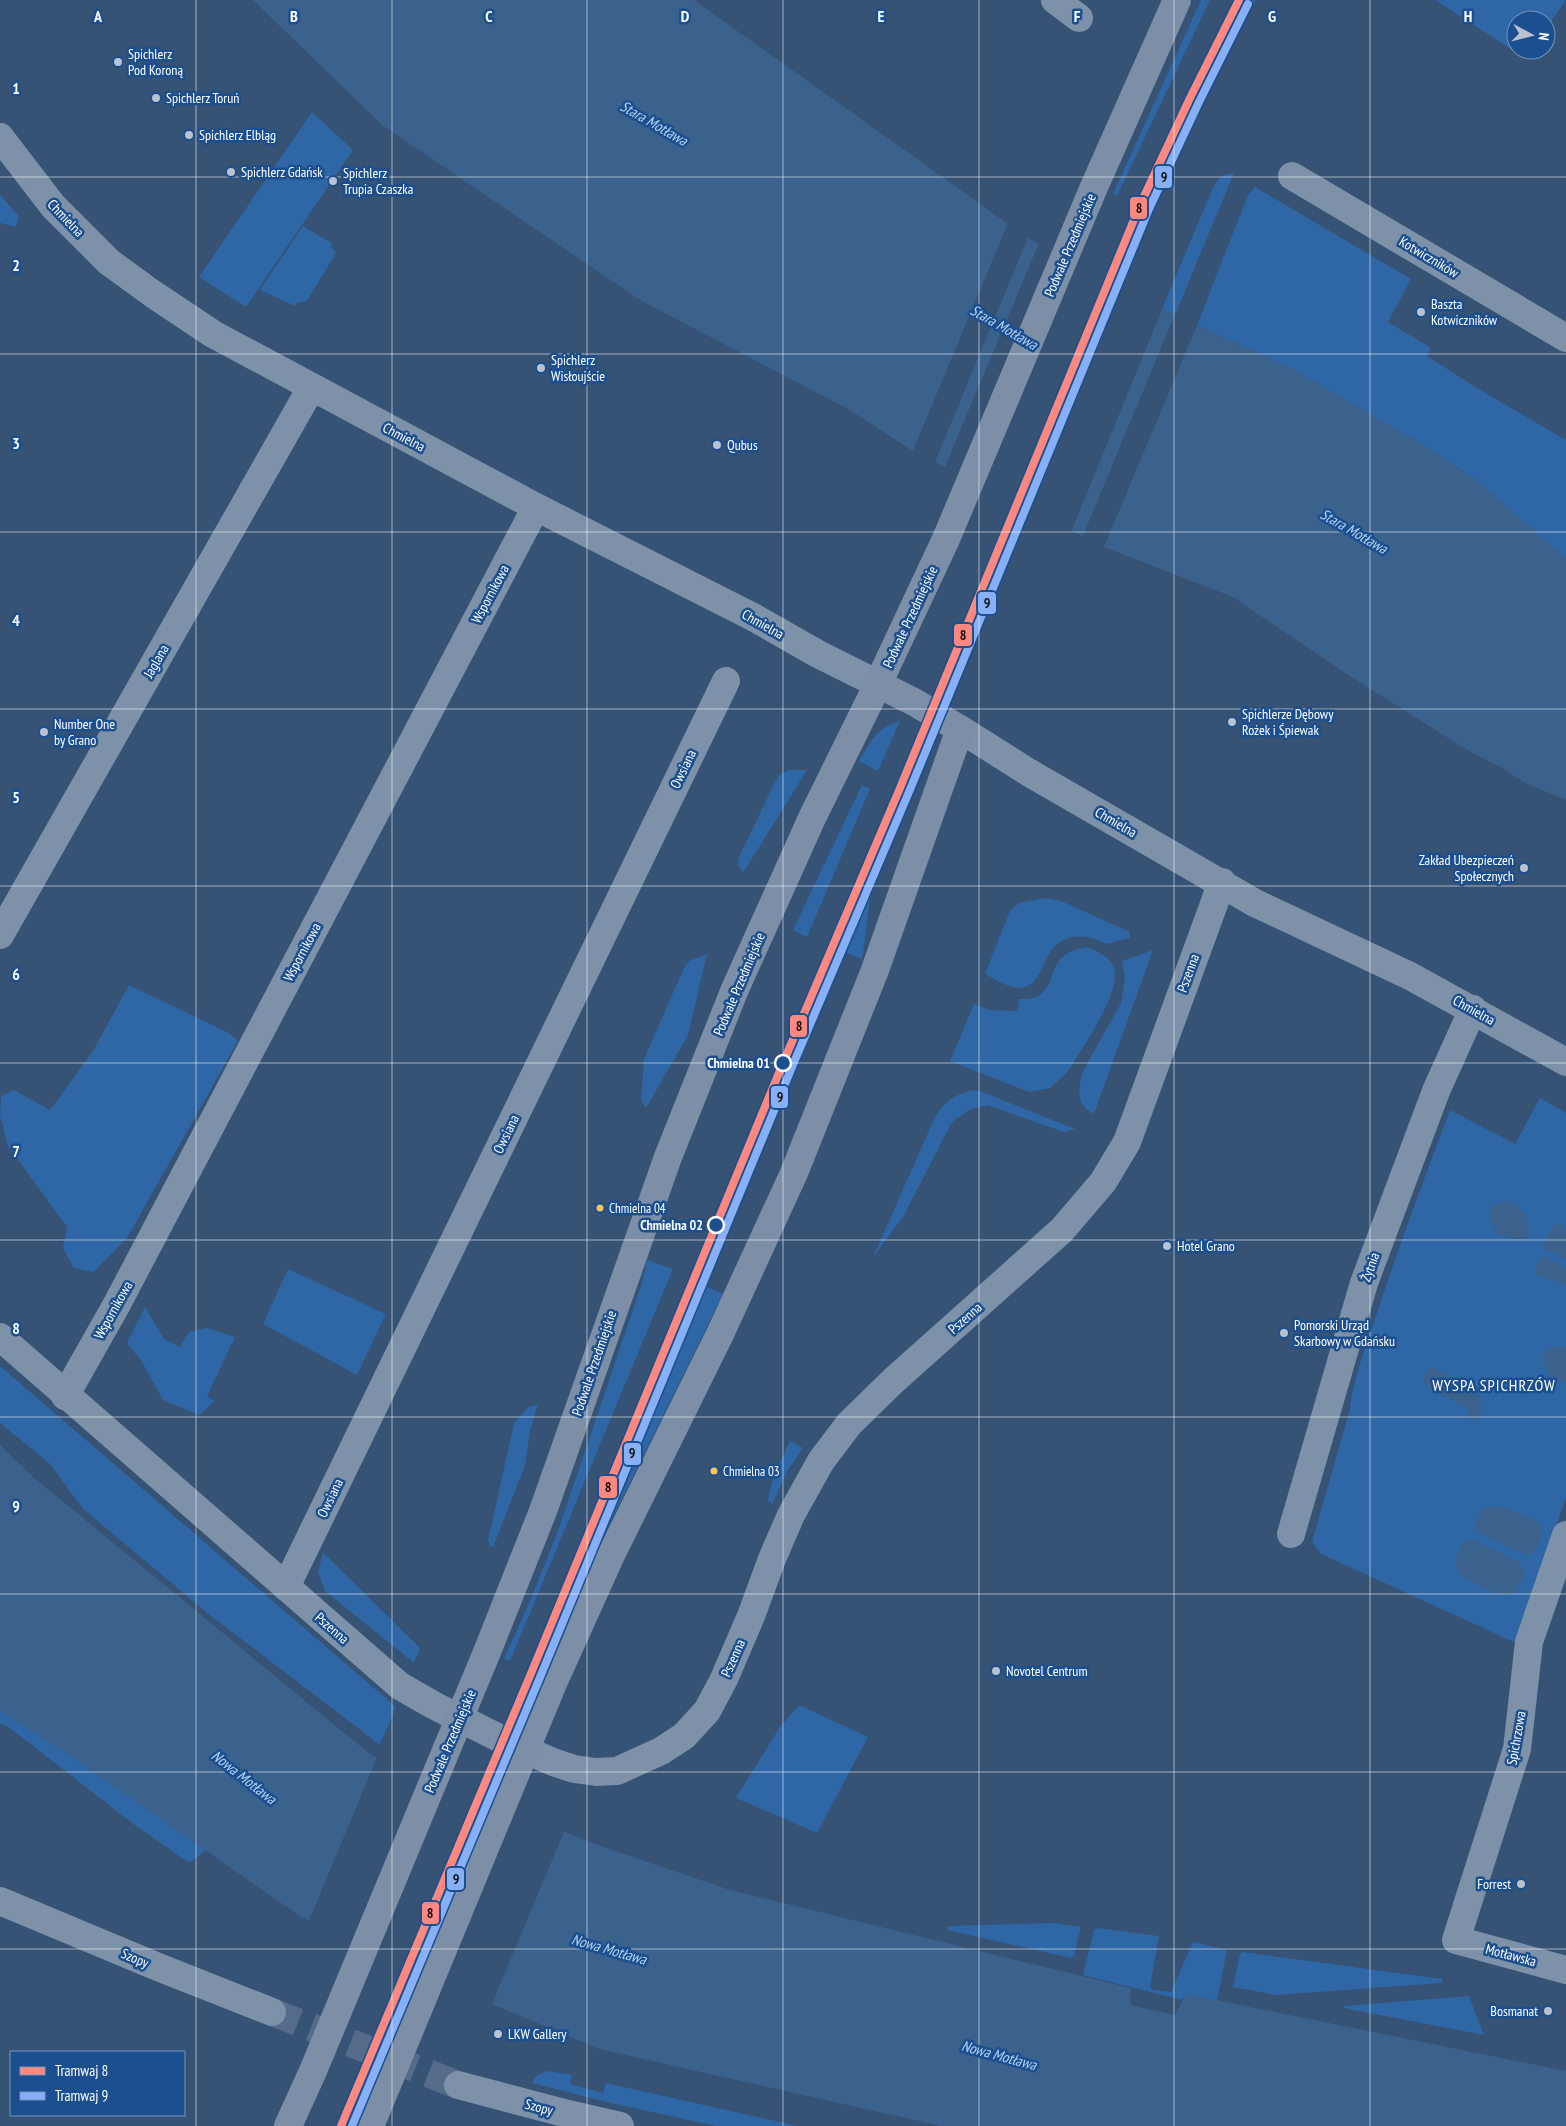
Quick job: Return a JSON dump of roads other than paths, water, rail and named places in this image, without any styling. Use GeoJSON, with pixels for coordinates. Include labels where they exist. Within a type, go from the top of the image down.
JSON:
{"type":"FeatureCollection","features":[{"type":"Feature","properties":{"kind":"main road","name":"Podwale Przedmiejskie"},"geometry":{"type":"LineString","coordinates":[[288,2126],[313,2071],[487,1652],[543,1511],[668,1157],[735,989],[812,818],[946,539],[1094,187],[1177,0]]}},
{"type":"Feature","properties":{"kind":"main road","name":"Chmielna"},"geometry":{"type":"LineString","coordinates":[[878,684],[914,702],[960,729]]}},
{"type":"Feature","properties":{"kind":"main road"},"geometry":{"type":"LineString","coordinates":[[370,2126],[554,1680],[611,1555],[722,1332],[794,1173],[875,970],[960,729]]}},
{"type":"Feature","properties":{"kind":"street"},"geometry":{"type":"LineString","coordinates":[[1055,0],[1079,18]]}},
{"type":"Feature","properties":{"kind":"street","name":"Chmielna"},"geometry":{"type":"LineString","coordinates":[[0,137],[52,206],[110,262],[213,334],[536,507],[753,617],[818,654],[878,684]]}},
{"type":"Feature","properties":{"kind":"street","name":"Kotwiczników"},"geometry":{"type":"LineString","coordinates":[[1292,176],[1566,338]]}},
{"type":"Feature","properties":{"kind":"street","name":"Jaglana"},"geometry":{"type":"LineString","coordinates":[[0,935],[311,388]]}},
{"type":"Feature","properties":{"kind":"street","name":"Wspornikowa"},"geometry":{"type":"LineString","coordinates":[[65,1396],[117,1304],[536,507]]}},
{"type":"Feature","properties":{"kind":"street","name":"Owsiana"},"geometry":{"type":"LineString","coordinates":[[286,1587],[726,681]]}},
{"type":"Feature","properties":{"kind":"street","name":"Chmielna"},"geometry":{"type":"LineString","coordinates":[[960,729],[1028,772],[1222,882],[1255,903],[1410,976],[1474,1009],[1566,1062]]}},
{"type":"Feature","properties":{"kind":"street","name":"Pszenna"},"geometry":{"type":"LineString","coordinates":[[0,1337],[65,1396],[400,1686],[507,1742],[553,1762],[574,1769],[596,1772],[617,1771],[661,1751],[684,1736],[707,1711],[724,1679],[752,1616],[772,1559],[791,1515],[821,1461],[849,1424],[1062,1230],[1103,1182],[1127,1142],[1222,882]]}},
{"type":"Feature","properties":{"kind":"street","name":"Żytnia"},"geometry":{"type":"LineString","coordinates":[[1291,1534],[1364,1283],[1436,1091],[1474,1009]]}},
{"type":"Feature","properties":{"kind":"street","name":"Spichrzowa"},"geometry":{"type":"LineString","coordinates":[[1456,1940],[1517,1749],[1529,1642],[1566,1535]]}},
{"type":"Feature","properties":{"kind":"street","name":"Szopy"},"geometry":{"type":"LineString","coordinates":[[0,1901],[272,2012]]}},
{"type":"Feature","properties":{"kind":"street","name":"Motławska"},"geometry":{"type":"LineString","coordinates":[[1456,1940],[1566,1970]]}},
{"type":"Feature","properties":{"kind":"street","name":"Szopy"},"geometry":{"type":"LineString","coordinates":[[458,2085],[620,2126]]}},
{"type":"Feature","properties":{"kind":"water","name":"Stara Motława"},"geometry":{"type":"Polygon","coordinates":[[[253,0],[694,0],[1028,238],[1162,309],[1296,371],[1428,448],[1475,479],[1566,559],[1566,800],[1525,783],[1499,766],[1472,753],[1345,673],[1233,597],[1104,547],[913,451],[848,409],[640,300],[382,125],[253,0]]]}},
{"type":"Feature","properties":{"kind":"water"},"geometry":{"type":"Polygon","coordinates":[[[1511,1201],[1520,1209],[1528,1222],[1526,1239],[1515,1239],[1498,1235],[1491,1222],[1489,1216],[1492,1208],[1496,1204],[1511,1201]]]}},
{"type":"Feature","properties":{"kind":"water"},"geometry":{"type":"Polygon","coordinates":[[[1558,1223],[1566,1229],[1566,1260],[1542,1247],[1552,1227],[1558,1223]]]}},
{"type":"Feature","properties":{"kind":"water"},"geometry":{"type":"Polygon","coordinates":[[[1544,1256],[1566,1267],[1566,1285],[1533,1274],[1544,1256]]]}},
{"type":"Feature","properties":{"kind":"water"},"geometry":{"type":"Polygon","coordinates":[[[1552,1347],[1566,1347],[1566,1381],[1562,1383],[1553,1378],[1545,1369],[1543,1355],[1552,1347]]]}},
{"type":"Feature","properties":{"kind":"water"},"geometry":{"type":"Polygon","coordinates":[[[1428,1367],[1435,1368],[1480,1397],[1482,1410],[1478,1418],[1473,1420],[1468,1418],[1468,1411],[1464,1407],[1424,1383],[1424,1376],[1428,1367]]]}},
{"type":"Feature","properties":{"kind":"water","name":"Nowa Motława"},"geometry":{"type":"Polygon","coordinates":[[[0,1445],[32,1476],[371,1755],[595,1844],[730,1890],[1131,1988],[1130,2005],[1175,2015],[1186,1994],[1566,2071],[1566,2126],[941,2126],[599,2049],[492,2004],[301,1917],[65,1752],[0,1710],[0,1445]]]}},
{"type":"Feature","properties":{"kind":"water"},"geometry":{"type":"Polygon","coordinates":[[[1498,1506],[1526,1516],[1541,1524],[1542,1533],[1536,1550],[1527,1555],[1481,1534],[1474,1525],[1485,1507],[1498,1506]]]}},
{"type":"Feature","properties":{"kind":"water"},"geometry":{"type":"Polygon","coordinates":[[[1473,1540],[1519,1562],[1525,1571],[1515,1592],[1507,1595],[1492,1592],[1458,1573],[1455,1560],[1463,1542],[1473,1540]]]}},
{"type":"Feature","properties":{"kind":"tunnel"},"geometry":{"type":"LineString","coordinates":[[272,2012],[458,2085]]}},
{"type":"Feature","properties":{"kind":"tram line","name":"8"},"geometry":{"type":"LineString","coordinates":[[341,2126],[532,1671],[783,1063],[900,788],[1140,205],[1190,98],[1239,0]]}},
{"type":"Feature","properties":{"kind":"tram line","name":"9"},"geometry":{"type":"LineString","coordinates":[[352,2126],[792,1067],[909,792],[1149,209],[1199,102],[1248,4]]}},
{"type":"Feature","properties":{"kind":"place","name":"Spichlerz Pod Koroną"},"geometry":{"type":"Point","coordinates":[118,62]}},
{"type":"Feature","properties":{"kind":"place","name":"Spichlerz Toruń"},"geometry":{"type":"Point","coordinates":[156,98]}},
{"type":"Feature","properties":{"kind":"place","name":"Spichlerz Elbląg"},"geometry":{"type":"Point","coordinates":[189,135]}},
{"type":"Feature","properties":{"kind":"place","name":"Spichlerz Gdańsk"},"geometry":{"type":"Point","coordinates":[231,172]}},
{"type":"Feature","properties":{"kind":"place","name":"Spichlerz Trupia Czaszka"},"geometry":{"type":"Point","coordinates":[333,181]}},
{"type":"Feature","properties":{"kind":"place","name":"Baszta Kotwiczników"},"geometry":{"type":"Point","coordinates":[1421,312]}},
{"type":"Feature","properties":{"kind":"place","name":"Spichlerz Wisłoujście"},"geometry":{"type":"Point","coordinates":[541,368]}},
{"type":"Feature","properties":{"kind":"place","name":"Qubus"},"geometry":{"type":"Point","coordinates":[717,445]}},
{"type":"Feature","properties":{"kind":"place","name":"Spichlerze Dębowy Rożek i Śpiewak"},"geometry":{"type":"Point","coordinates":[1232,722]}},
{"type":"Feature","properties":{"kind":"place","name":"Number One by Grano"},"geometry":{"type":"Point","coordinates":[44,732]}},
{"type":"Feature","properties":{"kind":"place","name":"Zakład Ubezpieczeń Społecznych"},"geometry":{"type":"Point","coordinates":[1524,868]}},
{"type":"Feature","properties":{"kind":"place","name":"Chmielna 01"},"geometry":{"type":"Point","coordinates":[783,1063]}},
{"type":"Feature","properties":{"kind":"place","name":"Chmielna 04"},"geometry":{"type":"Point","coordinates":[600,1208]}},
{"type":"Feature","properties":{"kind":"place","name":"Chmielna 02"},"geometry":{"type":"Point","coordinates":[716,1225]}},
{"type":"Feature","properties":{"kind":"place","name":"Hotel Grano"},"geometry":{"type":"Point","coordinates":[1167,1246]}},
{"type":"Feature","properties":{"kind":"place","name":"Pomorski Urząd Skarbowy w Gdańsku"},"geometry":{"type":"Point","coordinates":[1284,1333]}},
{"type":"Feature","properties":{"kind":"place","name":"Chmielna 03"},"geometry":{"type":"Point","coordinates":[714,1471]}},
{"type":"Feature","properties":{"kind":"place","name":"Novotel Centrum"},"geometry":{"type":"Point","coordinates":[996,1671]}},
{"type":"Feature","properties":{"kind":"place","name":"Forrest"},"geometry":{"type":"Point","coordinates":[1521,1884]}},
{"type":"Feature","properties":{"kind":"place","name":"Bosmanat"},"geometry":{"type":"Point","coordinates":[1548,2011]}},
{"type":"Feature","properties":{"kind":"place","name":"LKW Gallery"},"geometry":{"type":"Point","coordinates":[498,2034]}},
{"type":"Feature","properties":{"kind":"district","name":"WYSPA SPICHRZÓW"},"geometry":{"type":"Point","coordinates":[1494,1385]}}]}
